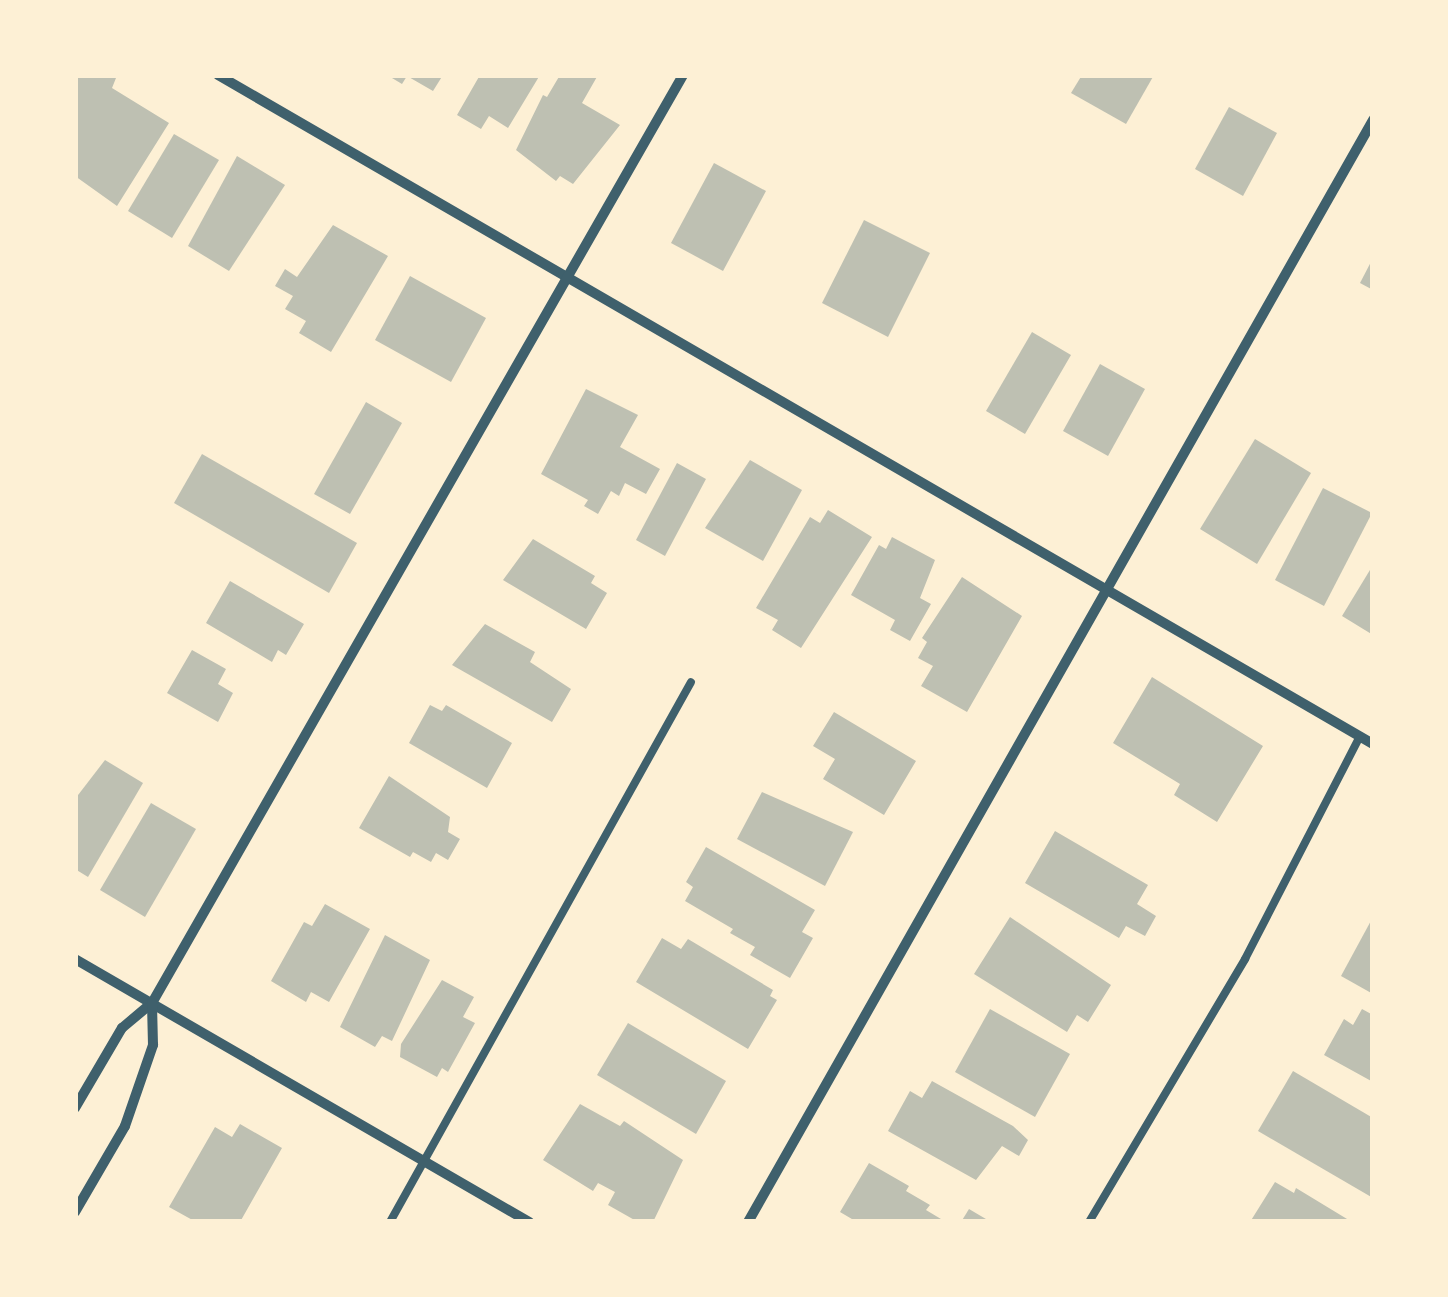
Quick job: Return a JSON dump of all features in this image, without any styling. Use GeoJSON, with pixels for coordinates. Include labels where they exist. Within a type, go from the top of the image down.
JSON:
{"type":"FeatureCollection","features":[{"type":"Feature","properties":{"kind":"street"},"geometry":{"type":"LineString","coordinates":[[218,75],[1373,744]]}},
{"type":"Feature","properties":{"kind":"street"},"geometry":{"type":"LineString","coordinates":[[75,1108],[122,1028],[152,1003],[683,75]]}},
{"type":"Feature","properties":{"kind":"street"},"geometry":{"type":"LineString","coordinates":[[748,1222],[1373,120]]}},
{"type":"Feature","properties":{"kind":"street"},"geometry":{"type":"LineString","coordinates":[[75,959],[529,1222]]}},
{"type":"Feature","properties":{"kind":"street"},"geometry":{"type":"LineString","coordinates":[[75,1212],[125,1126],[153,1045],[152,1003]]}},
{"type":"Feature","properties":{"kind":"lane"},"geometry":{"type":"LineString","coordinates":[[390,1222],[691,682]]}},
{"type":"Feature","properties":{"kind":"lane"},"geometry":{"type":"LineString","coordinates":[[1088,1222],[1245,958],[1360,736]]}},
{"type":"Feature","properties":{"kind":"building"},"geometry":{"type":"Polygon","coordinates":[[[75,75],[116,78],[112,88],[169,123],[117,206],[75,176],[75,75]]]}},
{"type":"Feature","properties":{"kind":"building"},"geometry":{"type":"Polygon","coordinates":[[[387,75],[443,75],[433,91],[407,76],[402,84],[387,75]]]}},
{"type":"Feature","properties":{"kind":"building"},"geometry":{"type":"Polygon","coordinates":[[[480,75],[540,75],[508,128],[489,116],[481,129],[457,115],[480,75]]]}},
{"type":"Feature","properties":{"kind":"building"},"geometry":{"type":"Polygon","coordinates":[[[560,75],[598,75],[582,103],[620,125],[573,184],[560,176],[556,181],[516,150],[543,95],[547,97],[560,75]]]}},
{"type":"Feature","properties":{"kind":"building"},"geometry":{"type":"Polygon","coordinates":[[[1082,75],[1154,75],[1126,124],[1071,93],[1082,75]]]}},
{"type":"Feature","properties":{"kind":"building"},"geometry":{"type":"Polygon","coordinates":[[[1229,107],[1277,133],[1243,196],[1195,169],[1229,107]]]}},
{"type":"Feature","properties":{"kind":"building"},"geometry":{"type":"Polygon","coordinates":[[[174,134],[219,160],[172,238],[128,211],[174,134]]]}},
{"type":"Feature","properties":{"kind":"building"},"geometry":{"type":"Polygon","coordinates":[[[237,156],[285,185],[229,271],[188,246],[237,156]]]}},
{"type":"Feature","properties":{"kind":"building"},"geometry":{"type":"Polygon","coordinates":[[[714,163],[766,191],[723,271],[671,243],[714,163]]]}},
{"type":"Feature","properties":{"kind":"building"},"geometry":{"type":"Polygon","coordinates":[[[864,220],[930,253],[888,337],[822,303],[864,220]]]}},
{"type":"Feature","properties":{"kind":"building"},"geometry":{"type":"Polygon","coordinates":[[[333,225],[388,256],[331,352],[299,333],[306,321],[285,309],[293,296],[275,286],[285,269],[297,277],[333,225]]]}},
{"type":"Feature","properties":{"kind":"building"},"geometry":{"type":"Polygon","coordinates":[[[1373,258],[1373,290],[1360,283],[1373,258]]]}},
{"type":"Feature","properties":{"kind":"building"},"geometry":{"type":"Polygon","coordinates":[[[410,276],[486,318],[451,382],[375,340],[410,276]]]}},
{"type":"Feature","properties":{"kind":"building"},"geometry":{"type":"Polygon","coordinates":[[[1032,332],[1071,355],[1025,434],[986,411],[1032,332]]]}},
{"type":"Feature","properties":{"kind":"building"},"geometry":{"type":"Polygon","coordinates":[[[1100,364],[1145,389],[1108,456],[1063,431],[1100,364]]]}},
{"type":"Feature","properties":{"kind":"building"},"geometry":{"type":"Polygon","coordinates":[[[586,389],[638,415],[620,447],[660,469],[646,494],[625,483],[619,496],[611,491],[598,514],[584,506],[588,500],[541,474],[586,389]]]}},
{"type":"Feature","properties":{"kind":"building"},"geometry":{"type":"Polygon","coordinates":[[[366,402],[402,423],[350,514],[314,494],[366,402]]]}},
{"type":"Feature","properties":{"kind":"building"},"geometry":{"type":"Polygon","coordinates":[[[1255,439],[1311,473],[1257,564],[1200,529],[1255,439]]]}},
{"type":"Feature","properties":{"kind":"building"},"geometry":{"type":"Polygon","coordinates":[[[202,454],[357,543],[329,593],[174,503],[202,454]]]}},
{"type":"Feature","properties":{"kind":"building"},"geometry":{"type":"Polygon","coordinates":[[[750,460],[802,490],[763,561],[705,528],[750,460]]]}},
{"type":"Feature","properties":{"kind":"building"},"geometry":{"type":"Polygon","coordinates":[[[677,463],[706,479],[665,556],[636,540],[677,463]]]}},
{"type":"Feature","properties":{"kind":"building"},"geometry":{"type":"Polygon","coordinates":[[[1323,488],[1372,513],[1324,606],[1275,580],[1323,488]]]}},
{"type":"Feature","properties":{"kind":"building"},"geometry":{"type":"Polygon","coordinates":[[[828,510],[872,537],[801,648],[772,630],[778,620],[756,608],[810,517],[820,523],[828,510]]]}},
{"type":"Feature","properties":{"kind":"building"},"geometry":{"type":"Polygon","coordinates":[[[892,537],[935,560],[920,598],[931,604],[910,641],[890,630],[895,620],[851,595],[879,545],[886,549],[892,537]]]}},
{"type":"Feature","properties":{"kind":"building"},"geometry":{"type":"Polygon","coordinates":[[[533,539],[595,576],[591,583],[607,593],[586,629],[503,580],[533,539]]]}},
{"type":"Feature","properties":{"kind":"building"},"geometry":{"type":"Polygon","coordinates":[[[1373,565],[1373,635],[1342,616],[1373,565]]]}},
{"type":"Feature","properties":{"kind":"building"},"geometry":{"type":"Polygon","coordinates":[[[962,577],[1022,616],[967,712],[921,686],[933,666],[918,658],[927,642],[922,638],[962,577]]]}},
{"type":"Feature","properties":{"kind":"building"},"geometry":{"type":"Polygon","coordinates":[[[230,581],[304,624],[286,655],[278,650],[272,662],[206,623],[230,581]]]}},
{"type":"Feature","properties":{"kind":"building"},"geometry":{"type":"Polygon","coordinates":[[[485,624],[535,652],[530,662],[571,689],[552,722],[452,665],[485,624]]]}},
{"type":"Feature","properties":{"kind":"building"},"geometry":{"type":"Polygon","coordinates":[[[192,650],[226,669],[218,684],[233,693],[218,722],[167,693],[192,650]]]}},
{"type":"Feature","properties":{"kind":"building"},"geometry":{"type":"Polygon","coordinates":[[[1152,677],[1263,746],[1217,822],[1174,795],[1180,784],[1113,743],[1152,677]]]}},
{"type":"Feature","properties":{"kind":"building"},"geometry":{"type":"Polygon","coordinates":[[[430,705],[442,711],[446,705],[512,743],[487,788],[409,743],[430,705]]]}},
{"type":"Feature","properties":{"kind":"building"},"geometry":{"type":"Polygon","coordinates":[[[834,712],[916,761],[884,815],[823,779],[835,759],[813,746],[834,712]]]}},
{"type":"Feature","properties":{"kind":"building"},"geometry":{"type":"Polygon","coordinates":[[[105,760],[143,783],[88,877],[75,869],[75,799],[105,760]]]}},
{"type":"Feature","properties":{"kind":"building"},"geometry":{"type":"Polygon","coordinates":[[[389,776],[450,817],[448,832],[460,839],[448,860],[436,853],[431,862],[413,852],[410,857],[359,828],[389,776]]]}},
{"type":"Feature","properties":{"kind":"building"},"geometry":{"type":"Polygon","coordinates":[[[762,792],[853,832],[825,886],[737,839],[762,792]]]}},
{"type":"Feature","properties":{"kind":"building"},"geometry":{"type":"Polygon","coordinates":[[[151,803],[196,829],[145,917],[100,890],[151,803]]]}},
{"type":"Feature","properties":{"kind":"building"},"geometry":{"type":"Polygon","coordinates":[[[1055,831],[1148,885],[1137,904],[1156,916],[1145,936],[1126,926],[1119,938],[1025,883],[1055,831]]]}},
{"type":"Feature","properties":{"kind":"building"},"geometry":{"type":"Polygon","coordinates":[[[706,847],[815,910],[802,932],[813,938],[790,978],[750,955],[755,947],[730,933],[733,929],[685,901],[693,887],[686,882],[706,847]]]}},
{"type":"Feature","properties":{"kind":"building"},"geometry":{"type":"Polygon","coordinates":[[[325,904],[370,929],[329,1002],[311,992],[306,1002],[271,981],[304,922],[312,926],[325,904]]]}},
{"type":"Feature","properties":{"kind":"building"},"geometry":{"type":"Polygon","coordinates":[[[1010,917],[1111,985],[1088,1022],[1077,1015],[1067,1032],[974,974],[1010,917]]]}},
{"type":"Feature","properties":{"kind":"building"},"geometry":{"type":"Polygon","coordinates":[[[1373,917],[1373,994],[1341,976],[1373,917]]]}},
{"type":"Feature","properties":{"kind":"building"},"geometry":{"type":"Polygon","coordinates":[[[385,935],[430,960],[392,1041],[382,1036],[375,1047],[340,1027],[385,935]]]}},
{"type":"Feature","properties":{"kind":"building"},"geometry":{"type":"Polygon","coordinates":[[[662,938],[681,949],[688,939],[773,990],[770,996],[777,1000],[748,1049],[636,982],[662,938]]]}},
{"type":"Feature","properties":{"kind":"building"},"geometry":{"type":"Polygon","coordinates":[[[442,980],[474,997],[463,1017],[475,1023],[448,1072],[442,1068],[437,1077],[400,1057],[401,1044],[442,980]]]}},
{"type":"Feature","properties":{"kind":"building"},"geometry":{"type":"Polygon","coordinates":[[[990,1009],[1070,1054],[1035,1117],[955,1072],[990,1009]]]}},
{"type":"Feature","properties":{"kind":"building"},"geometry":{"type":"Polygon","coordinates":[[[1362,1009],[1373,1015],[1373,1082],[1324,1055],[1344,1019],[1353,1025],[1362,1009]]]}},
{"type":"Feature","properties":{"kind":"building"},"geometry":{"type":"Polygon","coordinates":[[[628,1023],[726,1081],[696,1134],[597,1075],[628,1023]]]}},
{"type":"Feature","properties":{"kind":"building"},"geometry":{"type":"Polygon","coordinates":[[[1293,1071],[1373,1118],[1373,1198],[1258,1131],[1293,1071]]]}},
{"type":"Feature","properties":{"kind":"building"},"geometry":{"type":"Polygon","coordinates":[[[932,1081],[1013,1126],[1028,1140],[1019,1156],[1002,1146],[976,1180],[888,1131],[910,1091],[922,1098],[932,1081]]]}},
{"type":"Feature","properties":{"kind":"building"},"geometry":{"type":"Polygon","coordinates":[[[580,1104],[620,1126],[624,1121],[683,1160],[653,1222],[638,1222],[608,1205],[615,1192],[598,1183],[593,1191],[543,1160],[580,1104]]]}},
{"type":"Feature","properties":{"kind":"building"},"geometry":{"type":"Polygon","coordinates":[[[240,1124],[282,1148],[240,1222],[196,1222],[169,1207],[215,1127],[232,1137],[240,1124]]]}},
{"type":"Feature","properties":{"kind":"building"},"geometry":{"type":"Polygon","coordinates":[[[869,1163],[909,1186],[906,1191],[930,1205],[926,1210],[946,1222],[857,1222],[840,1212],[869,1163]]]}},
{"type":"Feature","properties":{"kind":"building"},"geometry":{"type":"Polygon","coordinates":[[[1275,1182],[1294,1193],[1296,1188],[1352,1222],[1250,1222],[1275,1182]]]}},
{"type":"Feature","properties":{"kind":"building"},"geometry":{"type":"Polygon","coordinates":[[[969,1209],[991,1222],[961,1222],[969,1209]]]}}]}
